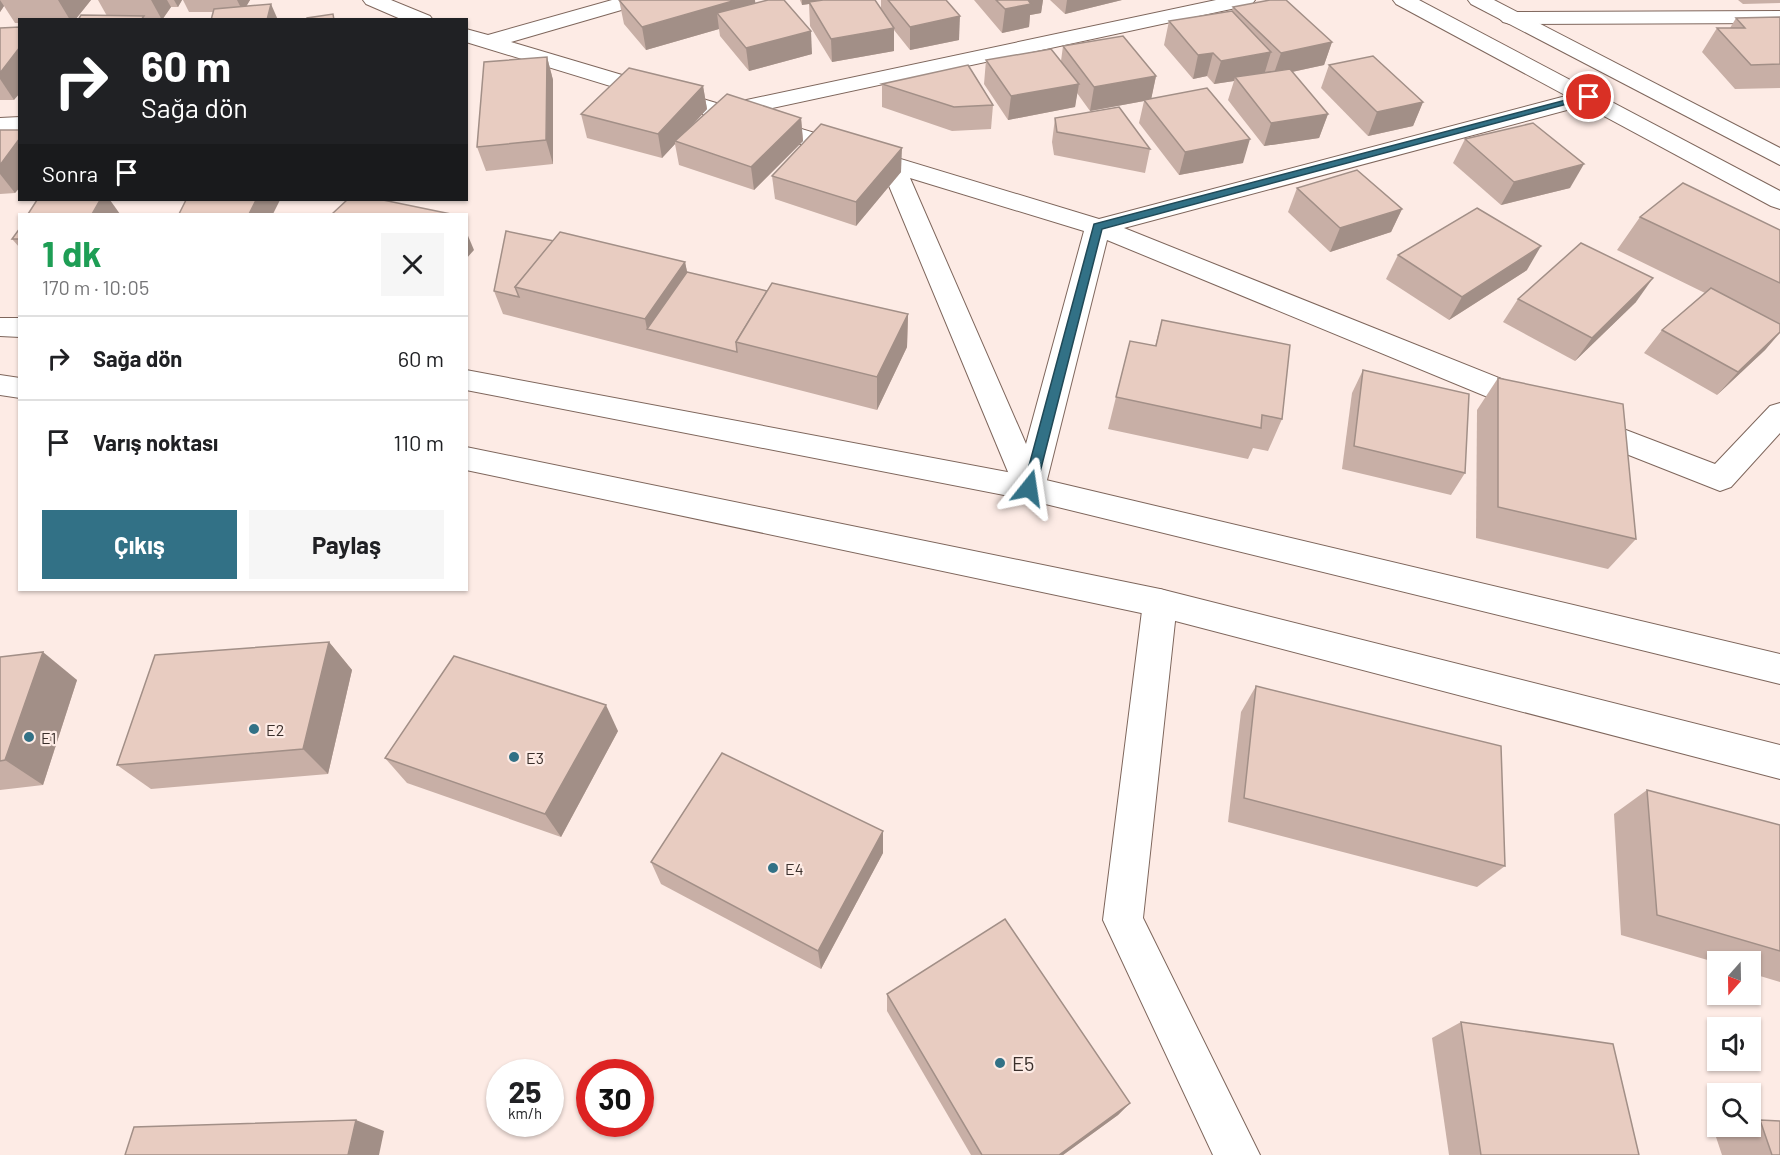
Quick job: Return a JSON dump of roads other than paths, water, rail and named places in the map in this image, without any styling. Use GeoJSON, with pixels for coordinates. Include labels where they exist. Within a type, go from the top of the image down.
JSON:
{"type":"FeatureCollection","features":[{"type":"Feature","properties":{"kind":"street"},"geometry":{"type":"LineString","coordinates":[[373,0],[418,18]]}},
{"type":"Feature","properties":{"kind":"street"},"geometry":{"type":"LineString","coordinates":[[473,42],[635,0]]}},
{"type":"Feature","properties":{"kind":"street"},"geometry":{"type":"LineString","coordinates":[[722,113],[1245,0]]}},
{"type":"Feature","properties":{"kind":"street"},"geometry":{"type":"LineString","coordinates":[[1403,0],[1589,97],[1780,201]]}},
{"type":"Feature","properties":{"kind":"street"},"geometry":{"type":"LineString","coordinates":[[1478,0],[1780,158]]}},
{"type":"Feature","properties":{"kind":"street"},"geometry":{"type":"LineString","coordinates":[[1510,18],[1780,17]]}},
{"type":"Feature","properties":{"kind":"street"},"geometry":{"type":"LineString","coordinates":[[473,42],[722,113],[1098,227],[1720,479],[1780,414]]}},
{"type":"Feature","properties":{"kind":"street"},"geometry":{"type":"LineString","coordinates":[[1098,227],[1589,97]]}},
{"type":"Feature","properties":{"kind":"street"},"geometry":{"type":"LineString","coordinates":[[0,125],[18,124]]}},
{"type":"Feature","properties":{"kind":"street"},"geometry":{"type":"LineString","coordinates":[[892,164],[1029,488]]}},
{"type":"Feature","properties":{"kind":"street"},"geometry":{"type":"LineString","coordinates":[[1029,488],[1098,227]]}},
{"type":"Feature","properties":{"kind":"street"},"geometry":{"type":"LineString","coordinates":[[0,327],[18,328]]}},
{"type":"Feature","properties":{"kind":"street"},"geometry":{"type":"LineString","coordinates":[[468,380],[1029,488],[1780,669]]}},
{"type":"Feature","properties":{"kind":"street"},"geometry":{"type":"LineString","coordinates":[[0,386],[18,388]]}},
{"type":"Feature","properties":{"kind":"street"},"geometry":{"type":"LineString","coordinates":[[468,458],[1160,603],[1780,762]]}},
{"type":"Feature","properties":{"kind":"street"},"geometry":{"type":"LineString","coordinates":[[1160,603],[1123,920],[1237,1155]]}},
{"type":"Feature","properties":{"kind":"place","name":"E2"},"geometry":{"type":"Point","coordinates":[254,729]}},
{"type":"Feature","properties":{"kind":"place","name":"E1"},"geometry":{"type":"Point","coordinates":[29,737]}},
{"type":"Feature","properties":{"kind":"place","name":"E3"},"geometry":{"type":"Point","coordinates":[514,757]}},
{"type":"Feature","properties":{"kind":"place","name":"E4"},"geometry":{"type":"Point","coordinates":[773,868]}},
{"type":"Feature","properties":{"kind":"place","name":"E5"},"geometry":{"type":"Point","coordinates":[1000,1063]}}]}
